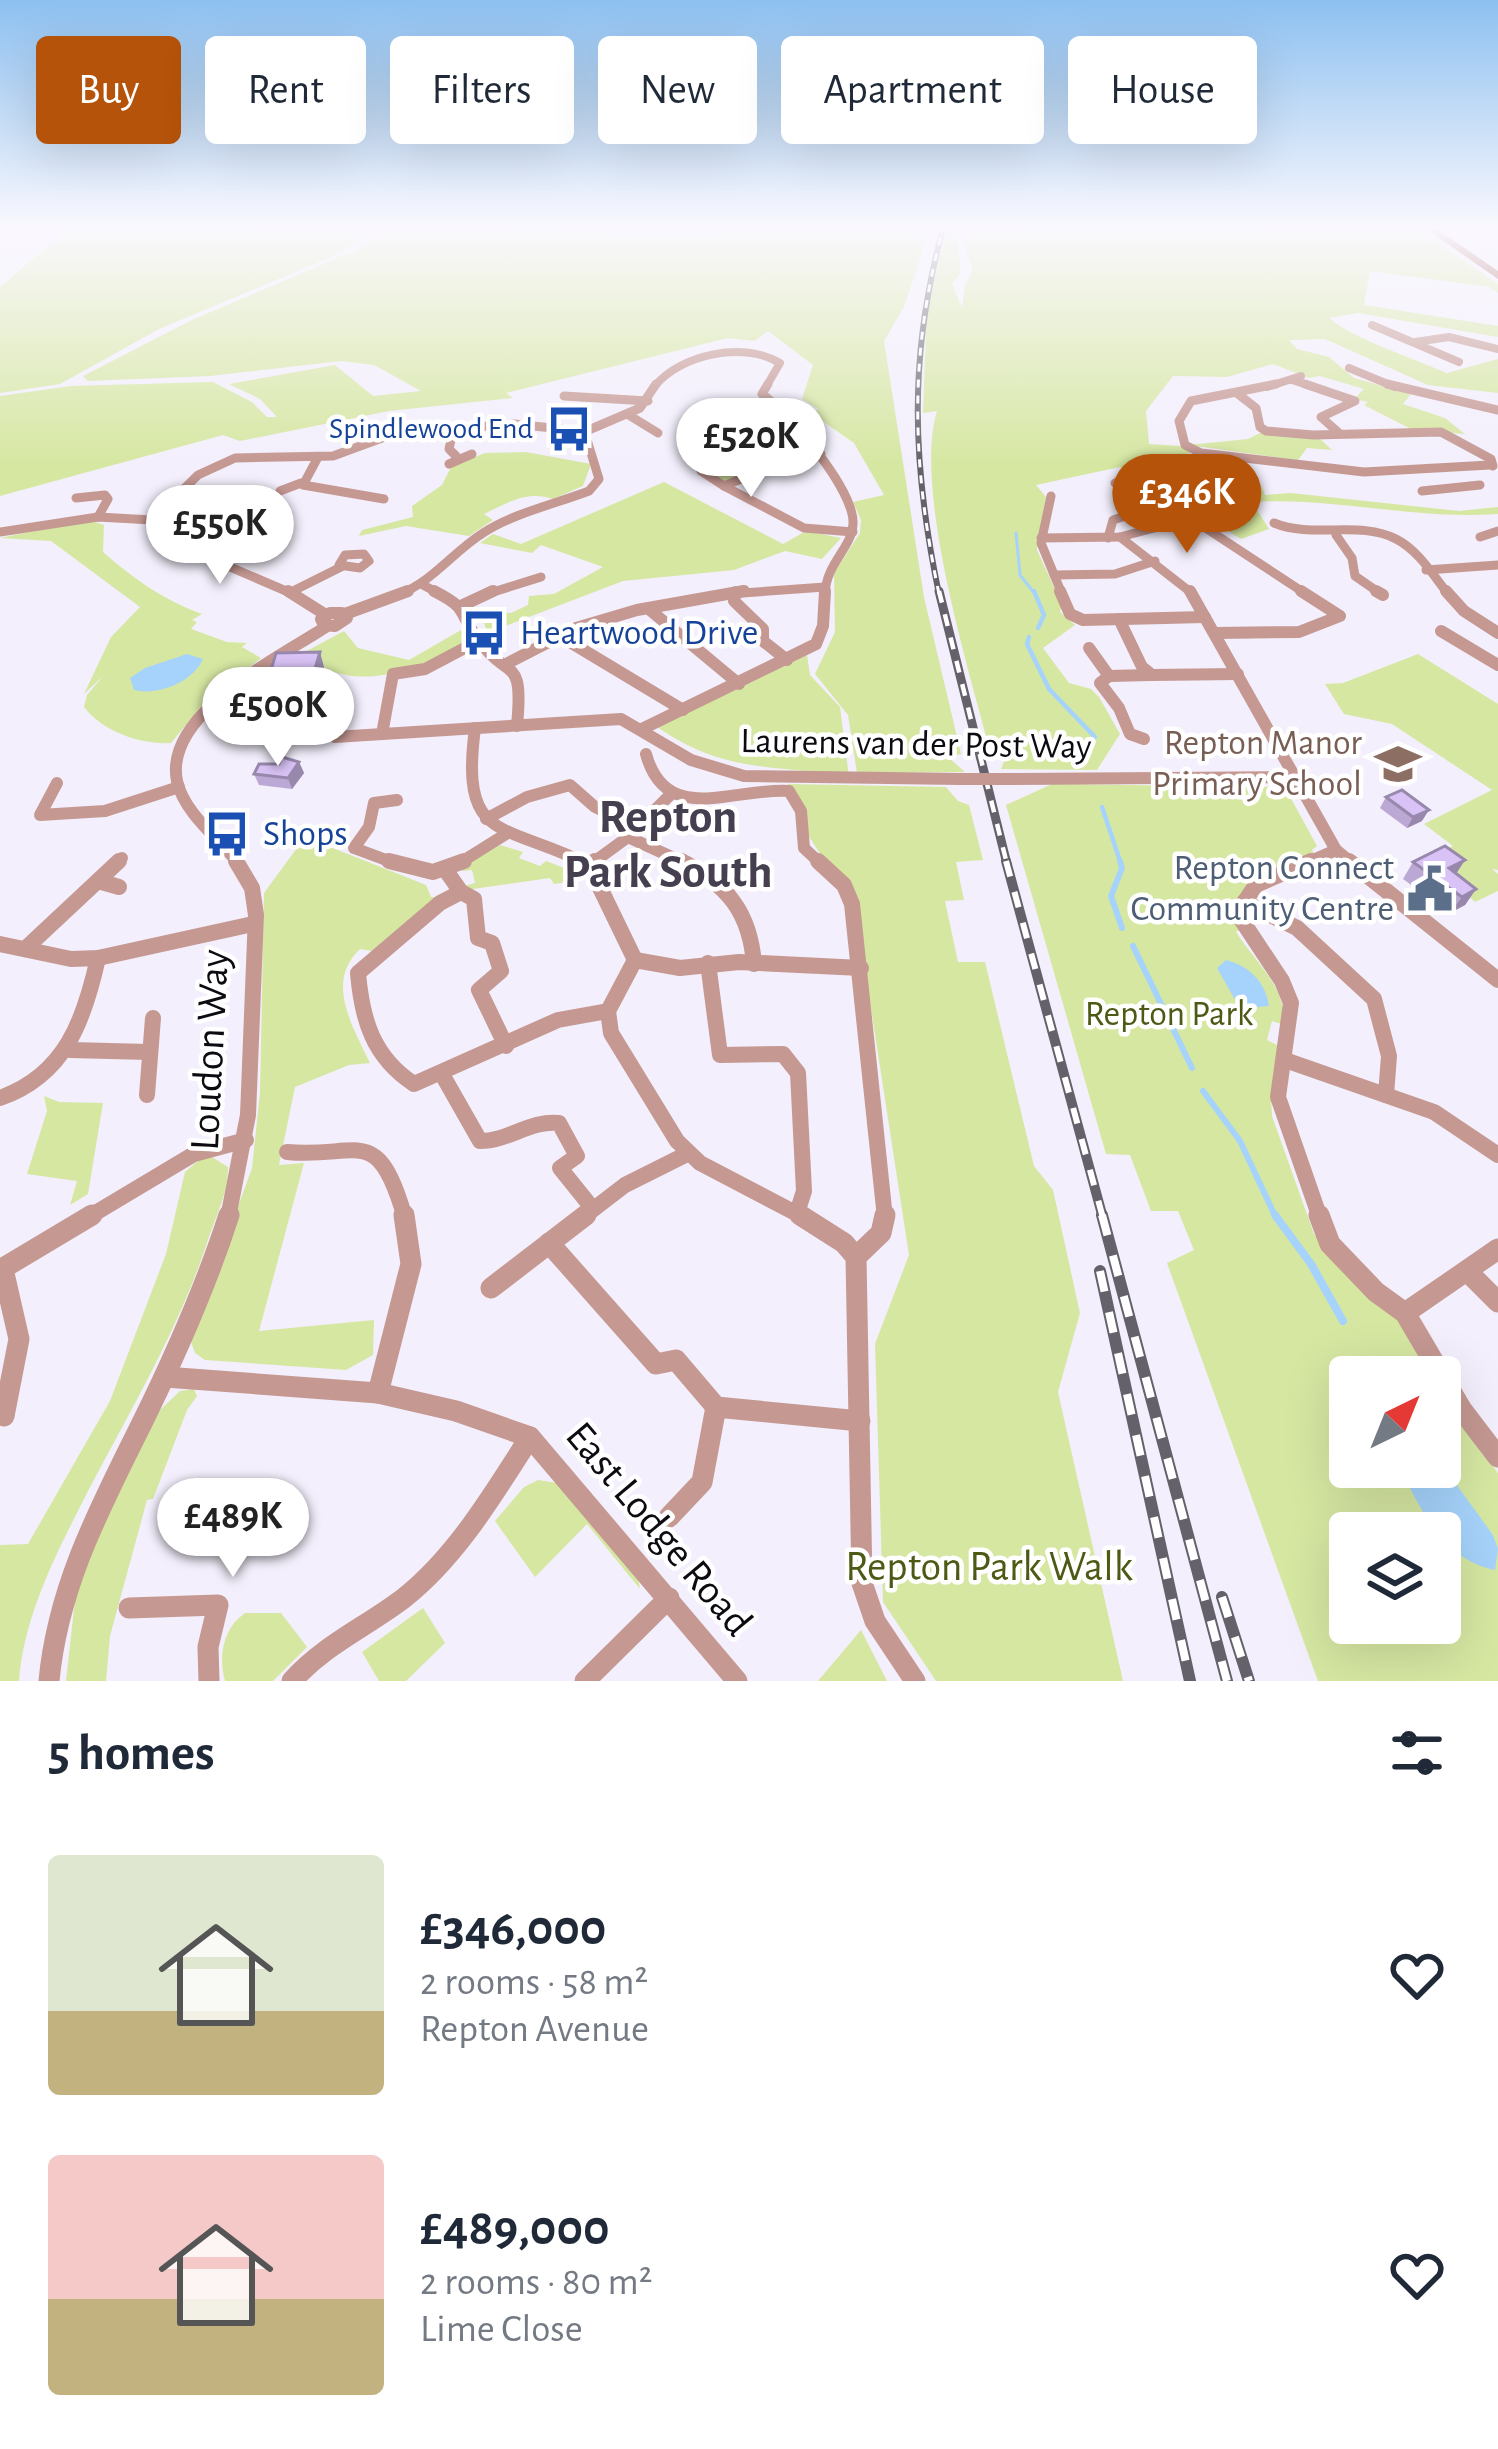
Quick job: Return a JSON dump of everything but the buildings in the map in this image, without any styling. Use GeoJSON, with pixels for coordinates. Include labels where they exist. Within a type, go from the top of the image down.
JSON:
{"type":"FeatureCollection","features":[{"type":"Feature","properties":{"kind":"street"},"geometry":{"type":"LineString","coordinates":[[1372,325],[1459,362]]}},
{"type":"Feature","properties":{"kind":"street"},"geometry":{"type":"LineString","coordinates":[[1414,343],[1445,337],[1498,349]]}},
{"type":"Feature","properties":{"kind":"street"},"geometry":{"type":"LineString","coordinates":[[577,435],[648,401],[654,386],[668,374],[734,356],[765,354],[780,361],[762,394],[787,411],[797,432],[821,454],[854,519],[853,532],[831,564],[821,637],[787,660],[642,729]]}},
{"type":"Feature","properties":{"kind":"street"},"geometry":{"type":"LineString","coordinates":[[1354,372],[1416,394],[1498,410]]}},
{"type":"Feature","properties":{"kind":"street"},"geometry":{"type":"LineString","coordinates":[[1339,433],[1321,417],[1355,401],[1296,378],[1238,394],[1206,396],[1185,405],[1180,422],[1189,449],[1346,471],[1402,472],[1494,463]]}},
{"type":"Feature","properties":{"kind":"street"},"geometry":{"type":"LineString","coordinates":[[1238,394],[1256,408],[1263,430],[1300,435],[1441,432],[1494,463]]}},
{"type":"Feature","properties":{"kind":"street"},"geometry":{"type":"LineString","coordinates":[[565,396],[648,401]]}},
{"type":"Feature","properties":{"kind":"street"},"geometry":{"type":"LineString","coordinates":[[627,414],[660,430]]}},
{"type":"Feature","properties":{"kind":"street"},"geometry":{"type":"LineString","coordinates":[[56,783],[40,815],[106,811],[179,787],[180,750],[205,710],[278,654],[326,620],[423,585],[481,533],[593,488],[599,479],[589,443],[577,435],[524,424],[393,434],[348,453],[223,460],[198,475],[152,520]]}},
{"type":"Feature","properties":{"kind":"street"},"geometry":{"type":"LineString","coordinates":[[453,431],[449,448],[453,461],[472,454]]}},
{"type":"Feature","properties":{"kind":"street"},"geometry":{"type":"LineString","coordinates":[[797,432],[713,456],[701,471],[810,530],[853,532]]}},
{"type":"Feature","properties":{"kind":"street"},"geometry":{"type":"LineString","coordinates":[[724,486],[790,459],[821,454]]}},
{"type":"Feature","properties":{"kind":"street"},"geometry":{"type":"LineString","coordinates":[[280,491],[301,483],[318,457]]}},
{"type":"Feature","properties":{"kind":"street"},"geometry":{"type":"LineString","coordinates":[[1402,472],[1424,494],[1480,485]]}},
{"type":"Feature","properties":{"kind":"street"},"geometry":{"type":"LineString","coordinates":[[301,483],[321,491],[384,499]]}},
{"type":"Feature","properties":{"kind":"street"},"geometry":{"type":"LineString","coordinates":[[1114,483],[1161,525]]}},
{"type":"Feature","properties":{"kind":"street"},"geometry":{"type":"LineString","coordinates":[[357,492],[368,484]]}},
{"type":"Feature","properties":{"kind":"street"},"geometry":{"type":"LineString","coordinates":[[76,498],[90,491],[108,497],[98,517]]}},
{"type":"Feature","properties":{"kind":"street"},"geometry":{"type":"LineString","coordinates":[[1051,496],[1042,538],[1070,614],[1083,620],[1205,617]]}},
{"type":"Feature","properties":{"kind":"street"},"geometry":{"type":"LineString","coordinates":[[1114,538],[1113,520],[1140,511]]}},
{"type":"Feature","properties":{"kind":"street"},"geometry":{"type":"LineString","coordinates":[[172,542],[225,516],[249,523]]}},
{"type":"Feature","properties":{"kind":"street"},"geometry":{"type":"LineString","coordinates":[[0,532],[98,517],[152,520],[172,542],[291,592],[326,620]]}},
{"type":"Feature","properties":{"kind":"street"},"geometry":{"type":"LineString","coordinates":[[1042,538],[1114,538],[1186,522],[1209,528],[1241,555],[1340,616],[1333,623],[1291,634],[1215,633]]}},
{"type":"Feature","properties":{"kind":"street"},"geometry":{"type":"LineString","coordinates":[[1274,523],[1284,533],[1391,536],[1457,608],[1492,630]]}},
{"type":"Feature","properties":{"kind":"street"},"geometry":{"type":"LineString","coordinates":[[1480,537],[1498,531]]}},
{"type":"Feature","properties":{"kind":"street"},"geometry":{"type":"LineString","coordinates":[[1336,535],[1352,558],[1353,574],[1376,595]]}},
{"type":"Feature","properties":{"kind":"street"},"geometry":{"type":"LineString","coordinates":[[1114,538],[1190,590],[1336,850],[1498,980]]}},
{"type":"Feature","properties":{"kind":"street"},"geometry":{"type":"LineString","coordinates":[[1054,575],[1110,574],[1155,562]]}},
{"type":"Feature","properties":{"kind":"street"},"geometry":{"type":"LineString","coordinates":[[1426,570],[1498,566]]}},
{"type":"Feature","properties":{"kind":"street"},"geometry":{"type":"LineString","coordinates":[[291,592],[341,567]]}},
{"type":"Feature","properties":{"kind":"street"},"geometry":{"type":"LineString","coordinates":[[461,606],[533,575]]}},
{"type":"Feature","properties":{"kind":"street"},"geometry":{"type":"LineString","coordinates":[[423,585],[461,606],[478,641],[508,663],[519,686],[517,726]]}},
{"type":"Feature","properties":{"kind":"street"},"geometry":{"type":"LineString","coordinates":[[508,663],[599,620],[736,592],[791,585],[825,587]]}},
{"type":"Feature","properties":{"kind":"street"},"geometry":{"type":"LineString","coordinates":[[736,592],[734,601],[763,629],[763,641],[787,660]]}},
{"type":"Feature","properties":{"kind":"street"},"geometry":{"type":"LineString","coordinates":[[650,610],[739,684]]}},
{"type":"Feature","properties":{"kind":"street"},"geometry":{"type":"LineString","coordinates":[[1119,619],[1142,667],[1152,675]]}},
{"type":"Feature","properties":{"kind":"street"},"geometry":{"type":"LineString","coordinates":[[1456,640],[1492,630]]}},
{"type":"Feature","properties":{"kind":"street"},"geometry":{"type":"LineString","coordinates":[[1442,631],[1498,665]]}},
{"type":"Feature","properties":{"kind":"street"},"geometry":{"type":"LineString","coordinates":[[560,636],[683,710]]}},
{"type":"Feature","properties":{"kind":"street"},"geometry":{"type":"LineString","coordinates":[[382,734],[393,674],[421,670],[478,641]]}},
{"type":"Feature","properties":{"kind":"street"},"geometry":{"type":"LineString","coordinates":[[1089,648],[1109,676]]}},
{"type":"Feature","properties":{"kind":"street"},"geometry":{"type":"LineString","coordinates":[[1109,676],[1238,674]]}},
{"type":"Feature","properties":{"kind":"street"},"geometry":{"type":"LineString","coordinates":[[1109,676],[1101,686],[1119,707],[1130,734],[1144,739]]}},
{"type":"Feature","properties":{"kind":"street","name":"Laurens van der Post Way"},"geometry":{"type":"LineString","coordinates":[[335,736],[622,718],[691,760],[744,776],[1295,777]]}},
{"type":"Feature","properties":{"kind":"street"},"geometry":{"type":"LineString","coordinates":[[475,728],[471,789],[475,804],[506,834],[589,865],[635,960]]}},
{"type":"Feature","properties":{"kind":"street"},"geometry":{"type":"LineString","coordinates":[[646,754],[647,768],[672,793],[732,799],[782,789],[795,798],[804,848],[844,885],[853,904],[887,1209],[881,1233],[856,1257]]}},
{"type":"Feature","properties":{"kind":"street"},"geometry":{"type":"LineString","coordinates":[[486,819],[527,797],[570,785],[595,807],[725,887],[748,914],[755,932],[754,964]]}},
{"type":"Feature","properties":{"kind":"street","name":"Loudon Way"},"geometry":{"type":"LineString","coordinates":[[49,1681],[58,1608],[68,1572],[165,1377],[202,1290],[240,1172],[245,1140],[253,1046],[256,904],[247,877],[229,849],[188,805],[179,787]]}},
{"type":"Feature","properties":{"kind":"street"},"geometry":{"type":"LineString","coordinates":[[589,865],[633,832],[672,793]]}},
{"type":"Feature","properties":{"kind":"street"},"geometry":{"type":"LineString","coordinates":[[397,800],[374,803],[369,827],[353,848],[429,875],[447,872],[506,834]]}},
{"type":"Feature","properties":{"kind":"street"},"geometry":{"type":"LineString","coordinates":[[1336,850],[1256,885],[1238,918],[1282,981],[1291,1003],[1280,1111],[1327,1238],[1376,1292],[1405,1313],[1462,1410],[1498,1457]]}},
{"type":"Feature","properties":{"kind":"street"},"geometry":{"type":"LineString","coordinates":[[26,948],[122,858]]}},
{"type":"Feature","properties":{"kind":"street"},"geometry":{"type":"LineString","coordinates":[[447,872],[461,892],[474,899],[478,938],[492,943],[501,971],[479,990],[506,1046]]}},
{"type":"Feature","properties":{"kind":"street"},"geometry":{"type":"LineString","coordinates":[[98,881],[119,887]]}},
{"type":"Feature","properties":{"kind":"street"},"geometry":{"type":"LineString","coordinates":[[461,892],[440,903],[358,973],[360,1005],[378,1058],[414,1084],[443,1076],[581,1012],[608,1011]]}},
{"type":"Feature","properties":{"kind":"street"},"geometry":{"type":"LineString","coordinates":[[1244,902],[1297,928],[1318,953],[1374,999],[1389,1055],[1386,1095]]}},
{"type":"Feature","properties":{"kind":"street"},"geometry":{"type":"LineString","coordinates":[[0,944],[71,959],[98,958],[253,924]]}},
{"type":"Feature","properties":{"kind":"street"},"geometry":{"type":"LineString","coordinates":[[0,1098],[31,1086],[70,1049],[88,1004],[98,958]]}},
{"type":"Feature","properties":{"kind":"street"},"geometry":{"type":"LineString","coordinates":[[635,960],[680,968],[708,963],[861,968]]}},
{"type":"Feature","properties":{"kind":"street"},"geometry":{"type":"LineString","coordinates":[[635,960],[608,1011],[611,1033],[687,1154],[797,1213],[844,1243],[856,1257],[862,1583],[875,1621],[915,1681]]}},
{"type":"Feature","properties":{"kind":"street"},"geometry":{"type":"LineString","coordinates":[[708,963],[720,1055],[783,1054],[798,1073],[804,1191],[797,1213]]}},
{"type":"Feature","properties":{"kind":"street"},"geometry":{"type":"LineString","coordinates":[[147,1095],[153,1018]]}},
{"type":"Feature","properties":{"kind":"street"},"geometry":{"type":"LineString","coordinates":[[70,1049],[149,1052]]}},
{"type":"Feature","properties":{"kind":"street"},"geometry":{"type":"LineString","coordinates":[[1285,1060],[1451,1121],[1498,1155]]}},
{"type":"Feature","properties":{"kind":"street"},"geometry":{"type":"LineString","coordinates":[[443,1076],[480,1141],[495,1143],[548,1120],[559,1123],[577,1156],[560,1168],[593,1209]]}},
{"type":"Feature","properties":{"kind":"street"},"geometry":{"type":"LineString","coordinates":[[4,1416],[19,1340],[1,1270],[194,1154],[245,1140]]}},
{"type":"Feature","properties":{"kind":"street"},"geometry":{"type":"LineString","coordinates":[[287,1152],[309,1156],[356,1147],[373,1156],[403,1206],[412,1244],[411,1264],[378,1393]]}},
{"type":"Feature","properties":{"kind":"street"},"geometry":{"type":"LineString","coordinates":[[491,1288],[626,1185],[687,1154]]}},
{"type":"Feature","properties":{"kind":"street"},"geometry":{"type":"LineString","coordinates":[[549,1243],[656,1364],[676,1360],[716,1407],[860,1421]]}},
{"type":"Feature","properties":{"kind":"street"},"geometry":{"type":"LineString","coordinates":[[1405,1313],[1498,1249]]}},
{"type":"Feature","properties":{"kind":"street"},"geometry":{"type":"LineString","coordinates":[[1467,1271],[1498,1302]]}},
{"type":"Feature","properties":{"kind":"street","name":"East Lodge Road"},"geometry":{"type":"LineString","coordinates":[[165,1377],[378,1393],[456,1411],[530,1437],[737,1681]]}},
{"type":"Feature","properties":{"kind":"street"},"geometry":{"type":"LineString","coordinates":[[669,1517],[702,1482],[716,1407]]}},
{"type":"Feature","properties":{"kind":"street"},"geometry":{"type":"LineString","coordinates":[[292,1681],[314,1653],[417,1587],[484,1506],[530,1437]]}},
{"type":"Feature","properties":{"kind":"street"},"geometry":{"type":"LineString","coordinates":[[585,1681],[669,1598]]}},
{"type":"Feature","properties":{"kind":"street"},"geometry":{"type":"LineString","coordinates":[[129,1608],[218,1605],[208,1647],[208,1681]]}},
{"type":"Feature","properties":{"kind":"green space"},"geometry":{"type":"Polygon","coordinates":[[[0,307],[211,307],[159,329],[60,384],[0,393],[0,307]]]}},
{"type":"Feature","properties":{"kind":"green space"},"geometry":{"type":"Polygon","coordinates":[[[221,307],[904,307],[884,341],[924,597],[961,754],[948,757],[965,772],[857,773],[848,715],[815,674],[835,632],[834,573],[860,533],[861,520],[853,502],[884,495],[854,443],[812,414],[818,409],[802,399],[813,365],[768,331],[755,341],[728,338],[506,393],[513,398],[389,411],[240,441],[223,435],[0,496],[0,396],[70,386],[213,382],[252,402],[267,417],[277,417],[260,399],[229,384],[335,365],[373,396],[421,391],[374,365],[341,361],[210,376],[88,381],[83,376],[221,307]]]}},
{"type":"Feature","properties":{"kind":"green space"},"geometry":{"type":"Polygon","coordinates":[[[927,307],[1380,307],[1498,326],[1498,337],[1358,313],[1330,318],[1366,340],[1447,373],[1498,359],[1498,393],[1428,385],[1325,339],[1289,340],[1297,349],[1329,357],[1354,378],[1411,394],[1403,404],[1445,418],[1465,434],[1413,430],[1364,405],[1368,402],[1354,399],[1364,389],[1320,376],[1309,378],[1273,364],[1227,377],[1173,376],[1146,411],[1149,444],[1181,446],[1190,453],[1173,463],[1154,466],[1179,488],[1218,476],[1262,487],[1265,495],[1291,493],[1459,511],[1498,507],[1498,514],[1252,502],[1269,529],[1241,539],[1198,513],[1162,516],[1120,467],[1036,485],[1046,497],[1037,550],[1062,605],[1060,612],[1075,625],[1043,648],[1069,683],[1091,689],[1099,697],[1120,734],[1097,770],[1001,769],[1006,756],[991,754],[938,532],[932,486],[937,411],[923,413],[927,307]]]}},
{"type":"Feature","properties":{"kind":"green space"},"geometry":{"type":"Polygon","coordinates":[[[1262,432],[1318,437],[1332,450],[1307,448],[1298,460],[1188,445],[1248,439],[1262,432]]]}},
{"type":"Feature","properties":{"kind":"green space"},"geometry":{"type":"Polygon","coordinates":[[[795,436],[816,449],[724,483],[706,469],[717,458],[795,436]]]}},
{"type":"Feature","properties":{"kind":"green space"},"geometry":{"type":"Polygon","coordinates":[[[526,452],[591,464],[583,486],[553,499],[534,496],[509,502],[484,514],[493,520],[469,536],[406,526],[359,536],[362,530],[413,517],[412,506],[442,485],[451,467],[485,453],[526,452]]]}},
{"type":"Feature","properties":{"kind":"green space"},"geometry":{"type":"Polygon","coordinates":[[[664,482],[783,544],[806,531],[841,538],[822,559],[785,551],[734,570],[623,581],[487,633],[484,622],[495,612],[511,613],[528,605],[529,596],[554,594],[603,567],[541,545],[532,553],[480,543],[493,534],[521,544],[664,482]]]}},
{"type":"Feature","properties":{"kind":"green space"},"geometry":{"type":"Polygon","coordinates":[[[88,520],[104,525],[103,552],[114,562],[162,596],[202,614],[192,620],[197,622],[191,629],[227,642],[247,643],[242,647],[261,658],[203,704],[171,743],[124,735],[84,707],[87,695],[103,676],[84,694],[111,637],[140,607],[51,541],[0,538],[88,520]]]}},
{"type":"Feature","properties":{"kind":"green space"},"geometry":{"type":"Polygon","coordinates":[[[461,630],[468,643],[389,674],[337,673],[303,653],[344,631],[358,648],[409,660],[461,630]]]}},
{"type":"Feature","properties":{"kind":"green space"},"geometry":{"type":"Polygon","coordinates":[[[1418,654],[1498,704],[1498,870],[1492,869],[1498,874],[1498,891],[1475,902],[1428,859],[1453,846],[1424,824],[1492,790],[1392,724],[1344,714],[1325,684],[1343,683],[1418,654]]]}},
{"type":"Feature","properties":{"kind":"green space"},"geometry":{"type":"Polygon","coordinates":[[[807,655],[810,675],[840,707],[849,777],[728,760],[657,727],[807,655]]]}},
{"type":"Feature","properties":{"kind":"green space","name":"Repton Park Walk"},"geometry":{"type":"Polygon","coordinates":[[[788,784],[946,787],[958,801],[969,805],[983,860],[956,862],[964,900],[945,901],[958,962],[985,962],[1034,1166],[1053,1190],[1080,1313],[1058,1392],[1123,1681],[936,1681],[883,1602],[875,1344],[909,1255],[856,911],[805,830],[805,810],[788,784]]]}},
{"type":"Feature","properties":{"kind":"green space","name":"Repton Park"},"geometry":{"type":"Polygon","coordinates":[[[1052,784],[1273,787],[1288,793],[1317,846],[1312,850],[1315,855],[1227,910],[1236,932],[1269,976],[1283,1011],[1284,1025],[1272,1021],[1267,1040],[1281,1047],[1272,1116],[1314,1234],[1394,1312],[1418,1356],[1329,1356],[1329,1488],[1461,1488],[1461,1423],[1498,1473],[1498,1681],[1318,1681],[1167,1263],[1194,1250],[1178,1211],[1151,1211],[1130,1155],[1106,1154],[1006,805],[1052,784]]]}},
{"type":"Feature","properties":{"kind":"green space"},"geometry":{"type":"Polygon","coordinates":[[[305,837],[426,885],[431,897],[439,897],[372,951],[360,949],[350,962],[344,975],[345,1004],[370,1063],[349,1065],[295,1087],[279,1165],[304,1163],[259,1331],[374,1320],[373,1355],[346,1370],[205,1360],[195,1353],[190,1339],[252,1168],[260,1093],[264,893],[305,837]]]}},
{"type":"Feature","properties":{"kind":"green space"},"geometry":{"type":"Polygon","coordinates":[[[500,845],[523,852],[519,858],[540,866],[546,861],[567,869],[573,881],[554,884],[550,878],[466,890],[464,886],[475,883],[472,870],[461,867],[500,845]]]}},
{"type":"Feature","properties":{"kind":"green space"},"geometry":{"type":"Polygon","coordinates":[[[44,1096],[59,1102],[103,1103],[88,1194],[70,1205],[77,1181],[27,1174],[47,1111],[44,1096]]]}},
{"type":"Feature","properties":{"kind":"green space"},"geometry":{"type":"Polygon","coordinates":[[[212,1157],[228,1167],[227,1177],[194,1278],[54,1561],[28,1632],[19,1681],[0,1681],[0,1545],[28,1544],[110,1401],[166,1254],[185,1172],[200,1159],[212,1157]]]}},
{"type":"Feature","properties":{"kind":"green space"},"geometry":{"type":"Polygon","coordinates":[[[194,1389],[197,1396],[187,1410],[153,1499],[147,1500],[110,1636],[106,1681],[66,1681],[78,1573],[158,1412],[180,1391],[194,1389]]]}},
{"type":"Feature","properties":{"kind":"green space"},"geometry":{"type":"Polygon","coordinates":[[[538,1480],[557,1483],[638,1577],[640,1589],[587,1524],[535,1577],[495,1521],[524,1487],[538,1480]]]}},
{"type":"Feature","properties":{"kind":"green space"},"geometry":{"type":"Polygon","coordinates":[[[423,1608],[445,1643],[406,1681],[379,1681],[362,1652],[423,1608]]]}},
{"type":"Feature","properties":{"kind":"green space"},"geometry":{"type":"Polygon","coordinates":[[[245,1613],[281,1613],[307,1647],[273,1681],[225,1681],[224,1643],[245,1613]]]}},
{"type":"Feature","properties":{"kind":"green space"},"geometry":{"type":"Polygon","coordinates":[[[861,1630],[887,1681],[818,1681],[861,1630]]]}},
{"type":"Feature","properties":{"kind":"water"},"geometry":{"type":"Polygon","coordinates":[[[187,654],[203,659],[183,680],[154,691],[134,690],[130,678],[187,654]]]}},
{"type":"Feature","properties":{"kind":"water"},"geometry":{"type":"Polygon","coordinates":[[[1226,960],[1255,976],[1269,1006],[1246,1008],[1234,998],[1217,968],[1226,960]]]}},
{"type":"Feature","properties":{"kind":"water"},"geometry":{"type":"Polygon","coordinates":[[[1410,1488],[1459,1488],[1493,1535],[1498,1549],[1495,1570],[1461,1556],[1461,1512],[1423,1512],[1410,1488]]]}},
{"type":"Feature","properties":{"kind":"waterway"},"geometry":{"type":"LineString","coordinates":[[1016,533],[1020,575],[1035,594]]}},
{"type":"Feature","properties":{"kind":"waterway"},"geometry":{"type":"LineString","coordinates":[[1034,591],[1044,615],[1038,628]]}},
{"type":"Feature","properties":{"kind":"waterway"},"geometry":{"type":"LineString","coordinates":[[1029,637],[1027,644],[1049,689],[1095,737]]}},
{"type":"Feature","properties":{"kind":"waterway"},"geometry":{"type":"LineString","coordinates":[[1102,807],[1120,861]]}},
{"type":"Feature","properties":{"kind":"waterway"},"geometry":{"type":"LineString","coordinates":[[1120,861],[1122,868],[1111,896],[1122,928]]}},
{"type":"Feature","properties":{"kind":"waterway"},"geometry":{"type":"LineString","coordinates":[[1133,946],[1192,1068]]}},
{"type":"Feature","properties":{"kind":"waterway"},"geometry":{"type":"LineString","coordinates":[[1203,1091],[1240,1141],[1276,1218]]}},
{"type":"Feature","properties":{"kind":"waterway"},"geometry":{"type":"LineString","coordinates":[[1275,1215],[1311,1264],[1343,1321]]}},
{"type":"Feature","properties":{"kind":"railway"},"geometry":{"type":"LineString","coordinates":[[926,307],[919,366],[919,455],[939,594]]}},
{"type":"Feature","properties":{"kind":"railway"},"geometry":{"type":"LineString","coordinates":[[939,591],[1007,864]]}},
{"type":"Feature","properties":{"kind":"railway"},"geometry":{"type":"LineString","coordinates":[[1006,861],[1103,1218]]}},
{"type":"Feature","properties":{"kind":"railway"},"geometry":{"type":"LineString","coordinates":[[1102,1215],[1227,1681]]}},
{"type":"Feature","properties":{"kind":"railway"},"geometry":{"type":"LineString","coordinates":[[1100,1271],[1190,1681]]}},
{"type":"Feature","properties":{"kind":"railway"},"geometry":{"type":"LineString","coordinates":[[1222,1597],[1249,1681]]}},
{"type":"Feature","properties":{"kind":"place","name":"Spindlewood End"},"geometry":{"type":"Point","coordinates":[569,429]}},
{"type":"Feature","properties":{"kind":"place","name":"Heartwood Drive"},"geometry":{"type":"Point","coordinates":[484,633]}},
{"type":"Feature","properties":{"kind":"place","name":"Repton Manor Primary School"},"geometry":{"type":"Point","coordinates":[1398,764]}},
{"type":"Feature","properties":{"kind":"place","name":"Shops"},"geometry":{"type":"Point","coordinates":[227,834]}},
{"type":"Feature","properties":{"kind":"place","name":"Repton Connect Community Centre"},"geometry":{"type":"Point","coordinates":[1430,889]}},
{"type":"Feature","properties":{"kind":"district","name":"Repton Park South"},"geometry":{"type":"Point","coordinates":[668,846]}}]}
